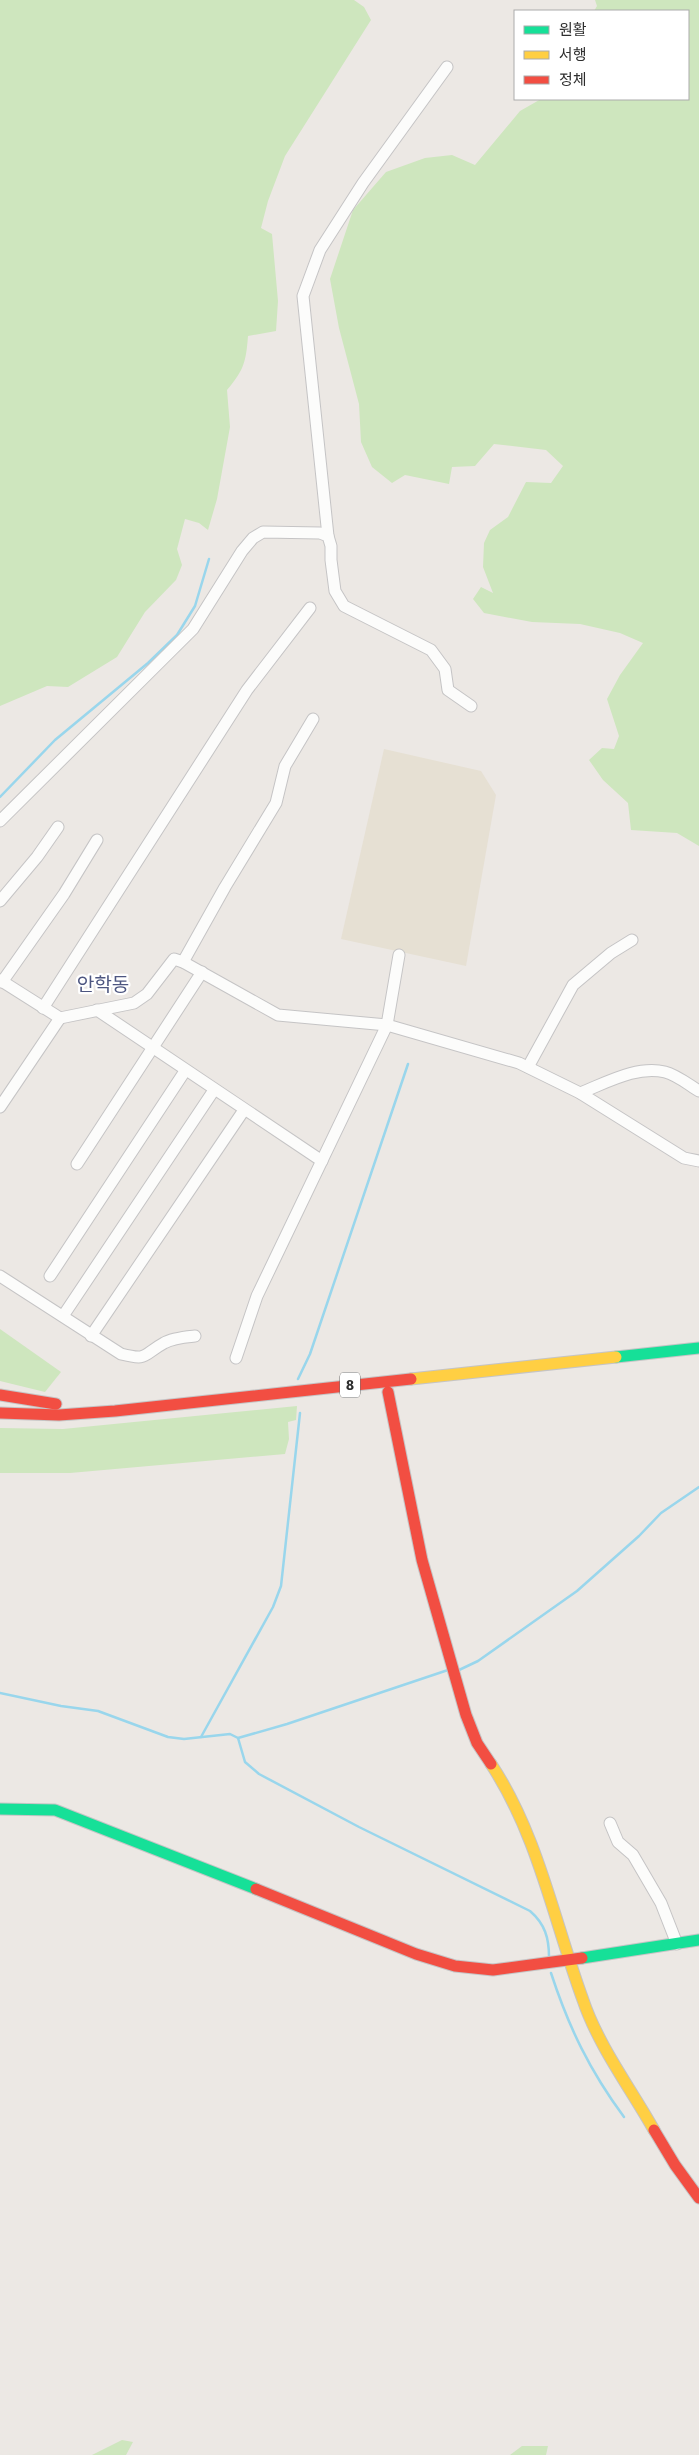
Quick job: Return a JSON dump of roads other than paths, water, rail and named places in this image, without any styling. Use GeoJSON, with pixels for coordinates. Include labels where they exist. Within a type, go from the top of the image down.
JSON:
{"type":"FeatureCollection","features":[{"type":"Feature","properties":{"kind":"main road","name":"8"},"geometry":{"type":"LineString","coordinates":[[0,1413],[59,1415],[115,1411],[699,1348]]}},
{"type":"Feature","properties":{"kind":"main road","name":"8"},"geometry":{"type":"LineString","coordinates":[[0,1424],[62,1424],[117,1420],[699,1358]]}},
{"type":"Feature","properties":{"kind":"main road"},"geometry":{"type":"LineString","coordinates":[[388,1392],[422,1560],[466,1715],[477,1743],[505,1785],[522,1823],[549,1891],[583,2002],[600,2038],[675,2165],[699,2198]]}},
{"type":"Feature","properties":{"kind":"main road"},"geometry":{"type":"LineString","coordinates":[[0,1395],[22,1400],[115,1411]]}},
{"type":"Feature","properties":{"kind":"main road"},"geometry":{"type":"LineString","coordinates":[[0,1809],[55,1810],[76,1817],[108,1832],[244,1884],[416,1954],[455,1966],[493,1970],[572,1962],[699,1940]]}},
{"type":"Feature","properties":{"kind":"street"},"geometry":{"type":"LineString","coordinates":[[447,67],[363,183],[320,250],[303,296],[328,536],[331,546],[330,560],[335,591],[344,606],[431,650],[445,669],[448,690],[471,706]]}},
{"type":"Feature","properties":{"kind":"street"},"geometry":{"type":"LineString","coordinates":[[0,821],[193,629],[242,551],[253,538],[263,532],[281,531],[320,533],[328,536]]}},
{"type":"Feature","properties":{"kind":"street"},"geometry":{"type":"LineString","coordinates":[[43,1008],[247,690],[310,608]]}},
{"type":"Feature","properties":{"kind":"street"},"geometry":{"type":"LineString","coordinates":[[183,962],[225,887],[276,803],[286,766],[313,719]]}},
{"type":"Feature","properties":{"kind":"street"},"geometry":{"type":"LineString","coordinates":[[0,901],[58,827]]}},
{"type":"Feature","properties":{"kind":"street"},"geometry":{"type":"LineString","coordinates":[[97,840],[64,894],[1,981],[60,1018],[134,1003],[148,994],[174,959],[202,972],[278,1014],[387,1025],[528,1067],[580,1093],[684,1158],[699,1161]]}},
{"type":"Feature","properties":{"kind":"street"},"geometry":{"type":"LineString","coordinates":[[528,1067],[573,985],[611,953],[632,940]]}},
{"type":"Feature","properties":{"kind":"street"},"geometry":{"type":"LineString","coordinates":[[236,1358],[257,1296],[387,1025],[399,955]]}},
{"type":"Feature","properties":{"kind":"street"},"geometry":{"type":"LineString","coordinates":[[77,1164],[202,972]]}},
{"type":"Feature","properties":{"kind":"street"},"geometry":{"type":"LineString","coordinates":[[97,1010],[185,1071],[322,1161]]}},
{"type":"Feature","properties":{"kind":"street"},"geometry":{"type":"LineString","coordinates":[[0,1107],[60,1018]]}},
{"type":"Feature","properties":{"kind":"street"},"geometry":{"type":"LineString","coordinates":[[580,1093],[633,1073],[656,1070],[667,1072],[699,1091]]}},
{"type":"Feature","properties":{"kind":"street"},"geometry":{"type":"LineString","coordinates":[[50,1276],[185,1071]]}},
{"type":"Feature","properties":{"kind":"street"},"geometry":{"type":"LineString","coordinates":[[62,1316],[214,1090]]}},
{"type":"Feature","properties":{"kind":"street"},"geometry":{"type":"LineString","coordinates":[[91,1336],[244,1110]]}},
{"type":"Feature","properties":{"kind":"street"},"geometry":{"type":"LineString","coordinates":[[0,1276],[121,1354],[140,1359],[164,1342],[195,1336]]}},
{"type":"Feature","properties":{"kind":"street"},"geometry":{"type":"LineString","coordinates":[[610,1823],[618,1842],[633,1856],[661,1903],[677,1944]]}},
{"type":"Feature","properties":{"kind":"waterway"},"geometry":{"type":"LineString","coordinates":[[0,797],[55,740],[148,663],[177,635],[195,606],[209,559]]}},
{"type":"Feature","properties":{"kind":"waterway"},"geometry":{"type":"LineString","coordinates":[[298,1379],[310,1354],[408,1064]]}},
{"type":"Feature","properties":{"kind":"waterway"},"geometry":{"type":"LineString","coordinates":[[201,1737],[273,1607],[281,1586],[300,1413]]}},
{"type":"Feature","properties":{"kind":"waterway"},"geometry":{"type":"LineString","coordinates":[[459,1670],[478,1661],[577,1591],[639,1536],[661,1513],[699,1487]]}},
{"type":"Feature","properties":{"kind":"waterway"},"geometry":{"type":"LineString","coordinates":[[238,1738],[287,1724],[448,1670]]}},
{"type":"Feature","properties":{"kind":"waterway"},"geometry":{"type":"LineString","coordinates":[[0,1693],[61,1706],[98,1711],[168,1737],[184,1739],[230,1734],[238,1738],[245,1762],[259,1774],[359,1827],[530,1911],[543,1926],[549,1957]]}},
{"type":"Feature","properties":{"kind":"waterway"},"geometry":{"type":"LineString","coordinates":[[551,1973],[581,2048],[601,2083],[624,2117]]}},
{"type":"Feature","properties":{"kind":"district","name":"안학동"},"geometry":{"type":"Point","coordinates":[103,984]}}]}
